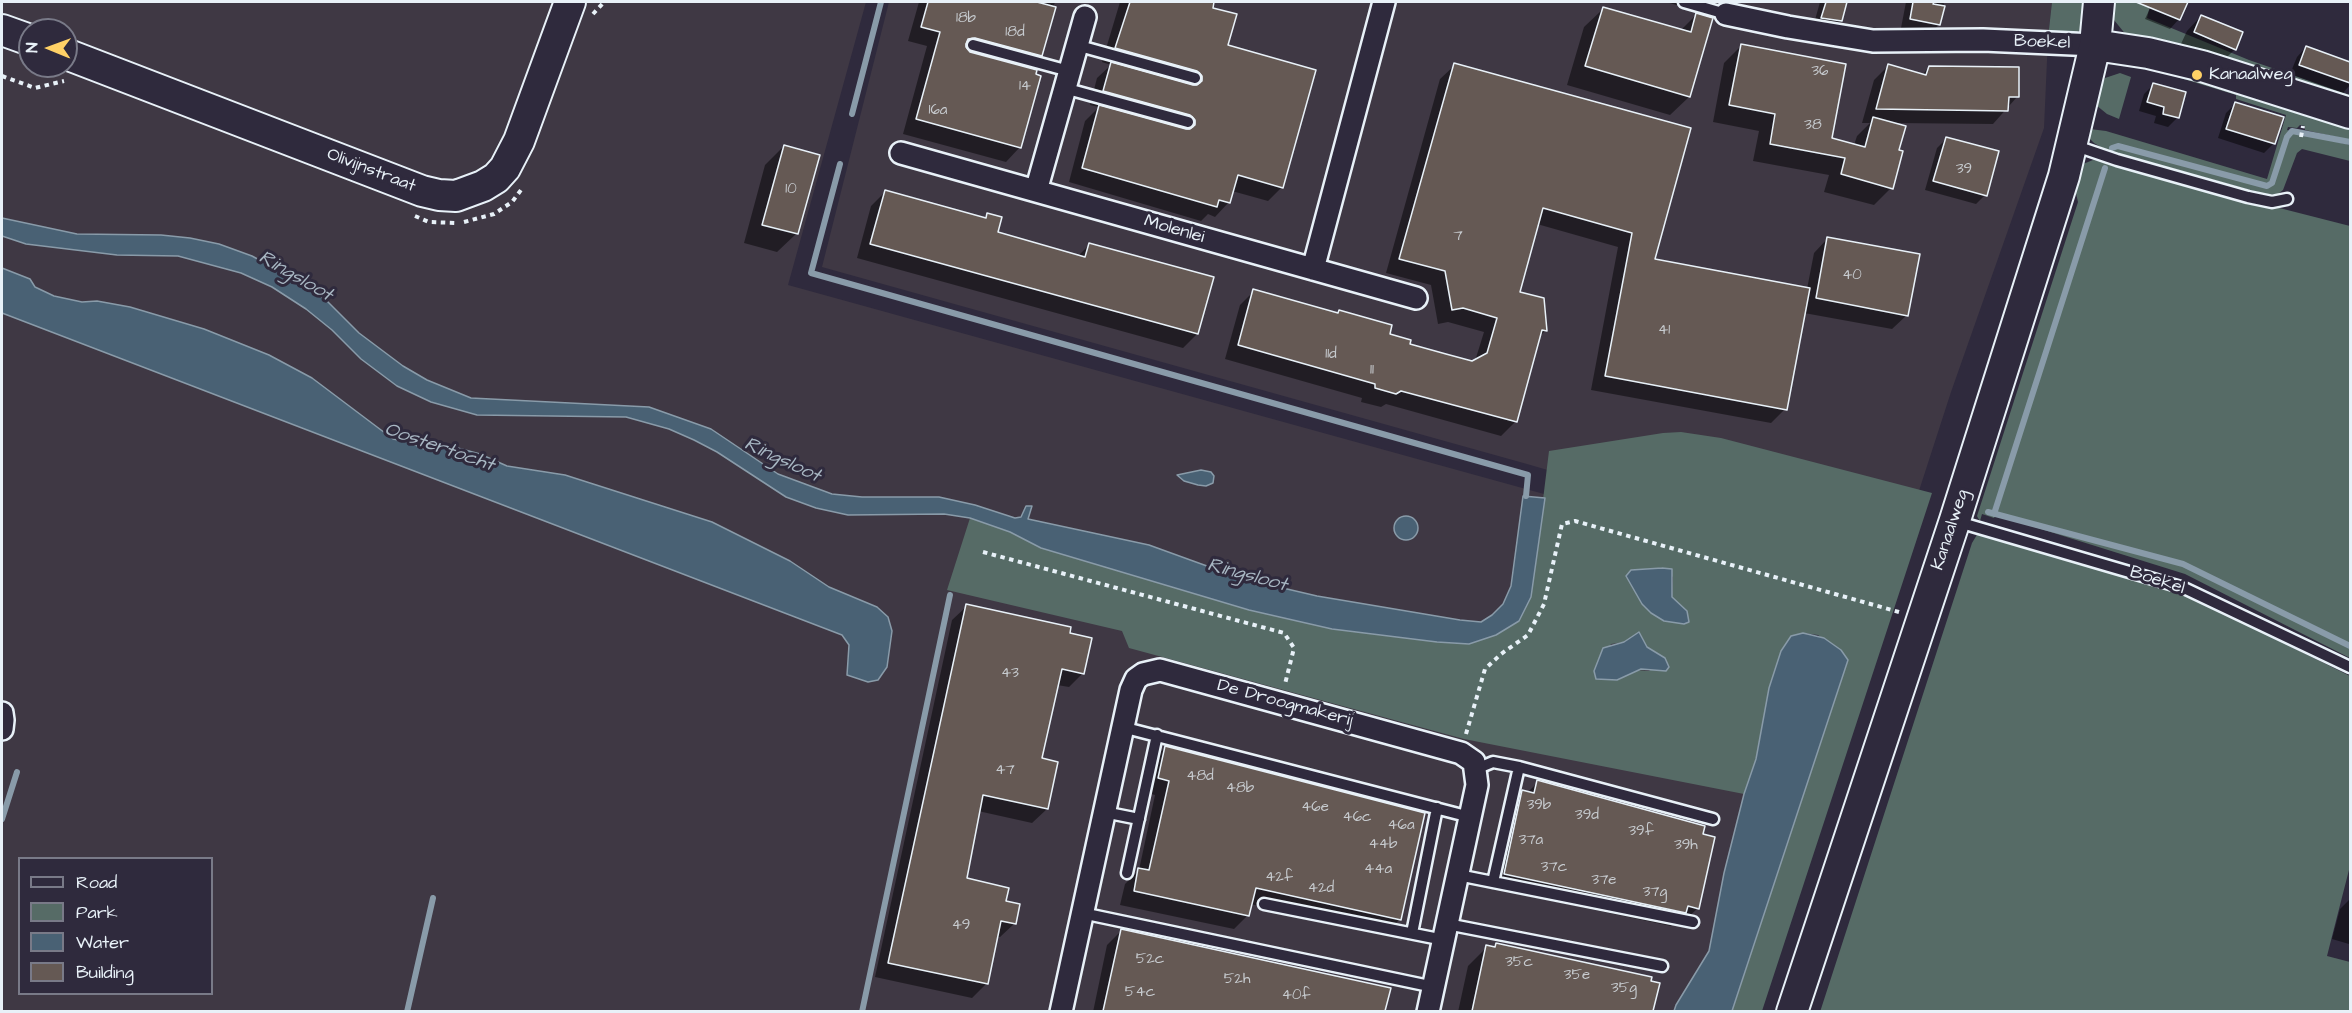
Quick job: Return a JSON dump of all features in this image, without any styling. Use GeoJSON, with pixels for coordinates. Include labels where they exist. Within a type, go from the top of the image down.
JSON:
{"type":"FeatureCollection","features":[{"type":"Feature","properties":{"kind":"street","name":"Olivijnstraat"},"geometry":{"type":"LineString","coordinates":[[78,59],[422,191],[456,196],[483,186],[496,178],[505,168],[519,141],[570,2]]}},
{"type":"Feature","properties":{"kind":"street"},"geometry":{"type":"LineString","coordinates":[[1313,269],[1384,2]]}},
{"type":"Feature","properties":{"kind":"street","name":"Kanaalweg"},"geometry":{"type":"LineString","coordinates":[[1792,1011],[1955,520],[2072,145],[2095,45],[2099,2]]}},
{"type":"Feature","properties":{"kind":"street","name":"Boekel"},"geometry":{"type":"LineString","coordinates":[[1726,14],[1873,41],[1983,40],[2095,45],[2148,53],[2202,66],[2350,114]]}},
{"type":"Feature","properties":{"kind":"street"},"geometry":{"type":"LineString","coordinates":[[1036,191],[1085,17]]}},
{"type":"Feature","properties":{"kind":"street"},"geometry":{"type":"LineString","coordinates":[[2,30],[18,36]]}},
{"type":"Feature","properties":{"kind":"street","name":"Molenlei"},"geometry":{"type":"LineString","coordinates":[[901,153],[1416,298]]}},
{"type":"Feature","properties":{"kind":"street","name":"De Droogmakerij"},"geometry":{"type":"LineString","coordinates":[[1061,1011],[1122,727],[1136,679],[1151,671],[1166,671],[1461,753]]}},
{"type":"Feature","properties":{"kind":"street"},"geometry":{"type":"LineString","coordinates":[[2,713],[2,729]]}},
{"type":"Feature","properties":{"kind":"street"},"geometry":{"type":"LineString","coordinates":[[1428,1011],[1477,785],[1476,769],[1470,758],[1461,753]]}},
{"type":"Feature","properties":{"kind":"lane"},"geometry":{"type":"LineString","coordinates":[[1684,2],[1726,14]]}},
{"type":"Feature","properties":{"kind":"lane"},"geometry":{"type":"LineString","coordinates":[[973,45],[1188,122]]}},
{"type":"Feature","properties":{"kind":"lane"},"geometry":{"type":"LineString","coordinates":[[1076,45],[1195,78]]}},
{"type":"Feature","properties":{"kind":"lane"},"geometry":{"type":"LineString","coordinates":[[2072,145],[2117,160],[2248,196],[2272,202],[2287,199]]}},
{"type":"Feature","properties":{"kind":"lane","name":"Boekel"},"geometry":{"type":"LineString","coordinates":[[1955,520],[2184,588],[2350,668]]}},
{"type":"Feature","properties":{"kind":"lane"},"geometry":{"type":"LineString","coordinates":[[1122,727],[1470,817]]}},
{"type":"Feature","properties":{"kind":"lane"},"geometry":{"type":"LineString","coordinates":[[1127,873],[1157,735]]}},
{"type":"Feature","properties":{"kind":"lane"},"geometry":{"type":"LineString","coordinates":[[1476,769],[1493,762],[1519,767],[1713,819]]}},
{"type":"Feature","properties":{"kind":"lane"},"geometry":{"type":"LineString","coordinates":[[1493,882],[1519,767]]}},
{"type":"Feature","properties":{"kind":"lane"},"geometry":{"type":"LineString","coordinates":[[1412,933],[1437,808]]}},
{"type":"Feature","properties":{"kind":"lane"},"geometry":{"type":"LineString","coordinates":[[1104,812],[1139,819]]}},
{"type":"Feature","properties":{"kind":"lane"},"geometry":{"type":"LineString","coordinates":[[1458,875],[1693,922]]}},
{"type":"Feature","properties":{"kind":"lane"},"geometry":{"type":"LineString","coordinates":[[1264,904],[1412,933],[1446,932],[1662,966]]}},
{"type":"Feature","properties":{"kind":"lane"},"geometry":{"type":"LineString","coordinates":[[1082,913],[1434,987]]}},
{"type":"Feature","properties":{"kind":"path"},"geometry":{"type":"LineString","coordinates":[[2301,137],[2303,126]]}},
{"type":"Feature","properties":{"kind":"path"},"geometry":{"type":"LineString","coordinates":[[1461,753],[1485,669],[1501,654],[1528,635],[1545,604],[1562,524],[1575,521],[1903,613]]}},
{"type":"Feature","properties":{"kind":"path"},"geometry":{"type":"LineString","coordinates":[[983,552],[1284,633],[1294,648],[1280,703]]}},
{"type":"Feature","properties":{"kind":"shaded area"},"geometry":{"type":"Polygon","coordinates":[[[2,2],[866,2],[788,285],[1808,567],[1769,688],[1756,759],[1709,951],[1674,1011],[2,1012],[2,2]]]}},
{"type":"Feature","properties":{"kind":"shaded area"},"geometry":{"type":"Polygon","coordinates":[[[889,2],[2052,2],[2044,128],[1951,392],[1893,571],[1527,464],[822,267],[889,2]]]}},
{"type":"Feature","properties":{"kind":"green space"},"geometry":{"type":"Polygon","coordinates":[[[2052,2],[2087,2],[2084,26],[2081,30],[2068,36],[2048,38],[2052,2]]]}},
{"type":"Feature","properties":{"kind":"green space"},"geometry":{"type":"Polygon","coordinates":[[[2113,2],[2151,2],[2147,18],[2249,60],[2350,95],[2350,104],[2127,36],[2114,20],[2113,2]]]}},
{"type":"Feature","properties":{"kind":"green space"},"geometry":{"type":"Polygon","coordinates":[[[2142,63],[2350,124],[2350,140],[2305,130],[2305,126],[2300,125],[2297,128],[2288,127],[2287,130],[2350,145],[2350,161],[2302,149],[2297,153],[2283,190],[2278,194],[2268,195],[2106,150],[2090,139],[2090,129],[2106,131],[2267,179],[2286,115],[2236,99],[2236,95],[2141,66],[2142,63]]]}},
{"type":"Feature","properties":{"kind":"green space"},"geometry":{"type":"Polygon","coordinates":[[[2120,73],[2131,77],[2119,119],[2107,114],[2096,105],[2097,96],[2105,78],[2120,73]]]}},
{"type":"Feature","properties":{"kind":"green space"},"geometry":{"type":"Polygon","coordinates":[[[2093,160],[2108,161],[2107,164],[2350,226],[2350,658],[2185,574],[1996,515],[1994,518],[1982,514],[1980,521],[1978,518],[2078,202],[2075,189],[2080,168],[2083,164],[2093,160]]]}},
{"type":"Feature","properties":{"kind":"green space"},"geometry":{"type":"Polygon","coordinates":[[[1681,432],[1721,438],[1932,493],[1762,1011],[1732,1011],[1848,660],[1818,635],[1803,633],[1769,688],[1756,759],[1744,794],[1464,739],[1129,648],[1122,631],[947,590],[970,518],[1010,532],[1041,548],[1249,610],[1332,629],[1469,644],[1496,635],[1531,597],[1549,451],[1681,432]],[[1662,568],[1631,570],[1672,597],[1673,577],[1662,568]],[[1639,632],[1624,642],[1611,644],[1596,679],[1618,680],[1635,670],[1649,671],[1665,658],[1647,647],[1639,632]]]}},
{"type":"Feature","properties":{"kind":"green space"},"geometry":{"type":"Polygon","coordinates":[[[1978,533],[2181,592],[2350,676],[2350,866],[2327,956],[2350,962],[2350,1011],[1820,1012],[1972,543],[1978,533]]]}},
{"type":"Feature","properties":{"kind":"water"},"geometry":{"type":"Polygon","coordinates":[[[2,218],[77,234],[161,235],[190,238],[219,244],[252,256],[300,282],[327,301],[359,333],[403,366],[427,380],[471,398],[649,407],[711,429],[778,474],[832,494],[862,497],[939,497],[975,505],[1015,518],[1021,517],[1026,506],[1032,506],[1028,519],[1149,545],[1240,578],[1317,596],[1481,622],[1503,604],[1511,586],[1523,496],[1545,498],[1531,597],[1519,621],[1496,635],[1469,644],[1332,629],[1249,610],[1041,548],[1010,532],[970,518],[944,514],[848,515],[816,508],[786,497],[717,452],[694,440],[669,429],[626,417],[477,415],[431,402],[397,386],[361,359],[332,330],[306,309],[272,287],[241,273],[178,256],[117,255],[26,244],[2,236],[2,218]]]}},
{"type":"Feature","properties":{"kind":"water","name":"Oostertocht"},"geometry":{"type":"Polygon","coordinates":[[[2,268],[30,279],[35,287],[54,296],[82,302],[97,301],[130,307],[204,329],[269,355],[312,378],[393,439],[409,442],[424,449],[454,447],[480,454],[507,466],[565,475],[712,522],[790,561],[829,587],[877,607],[888,617],[892,631],[887,667],[878,680],[868,682],[847,675],[849,645],[842,635],[2,313],[2,268]]]}},
{"type":"Feature","properties":{"kind":"water"},"geometry":{"type":"Polygon","coordinates":[[[1201,470],[1211,472],[1214,476],[1213,483],[1206,486],[1198,485],[1184,481],[1177,475],[1201,470]]]}},
{"type":"Feature","properties":{"kind":"water"},"geometry":{"type":"Polygon","coordinates":[[[1406,516],[1414,520],[1418,528],[1414,536],[1406,540],[1398,536],[1394,528],[1398,520],[1406,516]]]}},
{"type":"Feature","properties":{"kind":"water"},"geometry":{"type":"Polygon","coordinates":[[[1672,569],[1672,597],[1687,611],[1689,622],[1684,624],[1664,621],[1651,613],[1642,604],[1626,576],[1631,570],[1672,569]]]}},
{"type":"Feature","properties":{"kind":"water"},"geometry":{"type":"Polygon","coordinates":[[[1639,632],[1647,647],[1665,658],[1669,667],[1666,671],[1641,669],[1617,680],[1596,679],[1594,671],[1603,648],[1624,642],[1639,632]]]}},
{"type":"Feature","properties":{"kind":"water"},"geometry":{"type":"Polygon","coordinates":[[[1803,633],[1824,638],[1841,650],[1848,660],[1732,1011],[1674,1011],[1709,951],[1724,873],[1744,794],[1756,759],[1769,688],[1781,651],[1791,636],[1803,633]]]}},
{"type":"Feature","properties":{"kind":"building"},"geometry":{"type":"Polygon","coordinates":[[[928,2],[1037,2],[1056,7],[1042,56],[975,38],[968,39],[966,44],[970,52],[1037,70],[1036,74],[1041,76],[1021,148],[916,119],[940,32],[921,27],[928,2]]]}},
{"type":"Feature","properties":{"kind":"building"},"geometry":{"type":"Polygon","coordinates":[[[1130,2],[1214,2],[1213,8],[1237,14],[1228,45],[1316,70],[1283,188],[1238,175],[1230,203],[1219,200],[1217,207],[1082,168],[1099,105],[1186,129],[1195,125],[1195,120],[1190,115],[1103,91],[1111,62],[1193,85],[1202,81],[1202,76],[1197,71],[1115,48],[1130,2]]]}},
{"type":"Feature","properties":{"kind":"building"},"geometry":{"type":"Polygon","coordinates":[[[1826,2],[1847,2],[1842,21],[1821,18],[1826,2]]]}},
{"type":"Feature","properties":{"kind":"building"},"geometry":{"type":"Polygon","coordinates":[[[1913,2],[1934,2],[1933,4],[1945,6],[1940,25],[1910,19],[1913,2]]]}},
{"type":"Feature","properties":{"kind":"building"},"geometry":{"type":"Polygon","coordinates":[[[2136,2],[2188,2],[2180,20],[2136,2]]]}},
{"type":"Feature","properties":{"kind":"building"},"geometry":{"type":"Polygon","coordinates":[[[1603,7],[1691,32],[1696,13],[1713,18],[1690,97],[1585,66],[1603,7]]]}},
{"type":"Feature","properties":{"kind":"building"},"geometry":{"type":"Polygon","coordinates":[[[2201,15],[2243,32],[2236,50],[2194,32],[2201,15]]]}},
{"type":"Feature","properties":{"kind":"building"},"geometry":{"type":"Polygon","coordinates":[[[1741,44],[1846,64],[1832,138],[1865,147],[1873,117],[1906,126],[1899,150],[1903,151],[1893,189],[1841,174],[1845,158],[1770,144],[1775,114],[1729,105],[1741,44]]]}},
{"type":"Feature","properties":{"kind":"building"},"geometry":{"type":"Polygon","coordinates":[[[2306,46],[2350,62],[2350,83],[2299,65],[2306,46]]]}},
{"type":"Feature","properties":{"kind":"building"},"geometry":{"type":"Polygon","coordinates":[[[1454,63],[1691,128],[1655,259],[1810,288],[1787,410],[1605,376],[1632,233],[1543,208],[1520,292],[1544,298],[1547,331],[1542,330],[1517,422],[1401,391],[1396,394],[1375,388],[1375,384],[1238,345],[1253,289],[1338,313],[1339,310],[1392,325],[1390,334],[1411,340],[1410,344],[1446,354],[1472,361],[1487,353],[1497,318],[1463,308],[1452,310],[1445,271],[1399,259],[1454,63]]]}},
{"type":"Feature","properties":{"kind":"building"},"geometry":{"type":"Polygon","coordinates":[[[1888,64],[1926,75],[1929,66],[2019,67],[2019,97],[2009,97],[2008,111],[1876,109],[1888,64]]]}},
{"type":"Feature","properties":{"kind":"building"},"geometry":{"type":"Polygon","coordinates":[[[2153,83],[2186,92],[2179,118],[2163,114],[2164,107],[2147,102],[2153,83]]]}},
{"type":"Feature","properties":{"kind":"building"},"geometry":{"type":"Polygon","coordinates":[[[2235,102],[2284,117],[2275,144],[2226,129],[2235,102]]]}},
{"type":"Feature","properties":{"kind":"building"},"geometry":{"type":"Polygon","coordinates":[[[1946,137],[1999,151],[1987,196],[1933,181],[1946,137]]]}},
{"type":"Feature","properties":{"kind":"building"},"geometry":{"type":"Polygon","coordinates":[[[784,145],[820,155],[798,234],[762,225],[784,145]]]}},
{"type":"Feature","properties":{"kind":"building"},"geometry":{"type":"Polygon","coordinates":[[[885,190],[986,218],[987,213],[1002,217],[998,232],[1085,257],[1089,243],[1214,277],[1198,334],[870,244],[885,190]]]}},
{"type":"Feature","properties":{"kind":"building"},"geometry":{"type":"Polygon","coordinates":[[[1827,237],[1920,254],[1908,316],[1816,298],[1827,237]]]}},
{"type":"Feature","properties":{"kind":"building"},"geometry":{"type":"Polygon","coordinates":[[[966,604],[1071,627],[1070,633],[1092,638],[1084,674],[1062,669],[1042,758],[1058,762],[1048,809],[983,795],[967,878],[1009,888],[1006,901],[1020,904],[1016,924],[1001,921],[988,984],[888,963],[966,604]]]}},
{"type":"Feature","properties":{"kind":"building"},"geometry":{"type":"Polygon","coordinates":[[[1165,746],[1425,813],[1401,920],[1256,888],[1249,916],[1134,891],[1138,868],[1149,870],[1169,781],[1158,778],[1165,746]]]}},
{"type":"Feature","properties":{"kind":"building"},"geometry":{"type":"Polygon","coordinates":[[[1537,780],[1705,826],[1703,834],[1715,837],[1699,909],[1688,906],[1686,913],[1504,874],[1522,790],[1534,793],[1537,780]]]}},
{"type":"Feature","properties":{"kind":"building"},"geometry":{"type":"Polygon","coordinates":[[[1121,929],[1391,988],[1385,1011],[1103,1011],[1121,929]]]}},
{"type":"Feature","properties":{"kind":"building"},"geometry":{"type":"Polygon","coordinates":[[[1496,943],[1652,977],[1651,981],[1660,983],[1653,1011],[1472,1011],[1486,945],[1495,947],[1496,943]]]}},
{"type":"Feature","properties":{"kind":"waterway"},"geometry":{"type":"LineString","coordinates":[[852,114],[881,2]]}},
{"type":"Feature","properties":{"kind":"waterway"},"geometry":{"type":"LineString","coordinates":[[2112,148],[2118,146],[2267,186],[2272,183],[2287,137],[2292,131],[2350,142]]}},
{"type":"Feature","properties":{"kind":"waterway"},"geometry":{"type":"LineString","coordinates":[[840,164],[811,273],[1528,475],[1526,496]]}},
{"type":"Feature","properties":{"kind":"waterway"},"geometry":{"type":"LineString","coordinates":[[1994,514],[2105,168]]}},
{"type":"Feature","properties":{"kind":"waterway"},"geometry":{"type":"LineString","coordinates":[[1988,512],[2183,564],[2350,646]]}},
{"type":"Feature","properties":{"kind":"waterway"},"geometry":{"type":"LineString","coordinates":[[862,1012],[950,595]]}},
{"type":"Feature","properties":{"kind":"waterway"},"geometry":{"type":"LineString","coordinates":[[2,819],[17,772]]}},
{"type":"Feature","properties":{"kind":"waterway"},"geometry":{"type":"LineString","coordinates":[[407,1012],[433,898]]}},
{"type":"Feature","properties":{"kind":"place","name":"Kanaalweg"},"geometry":{"type":"Point","coordinates":[2197,75]}},
{"type":"Feature","properties":{"kind":"water label","name":"Ringsloot"},"geometry":{"type":"Point","coordinates":[295,277]}},
{"type":"Feature","properties":{"kind":"water label","name":"Ringsloot"},"geometry":{"type":"Point","coordinates":[782,461]}},
{"type":"Feature","properties":{"kind":"water label","name":"Ringsloot"},"geometry":{"type":"Point","coordinates":[1247,576]}}]}
